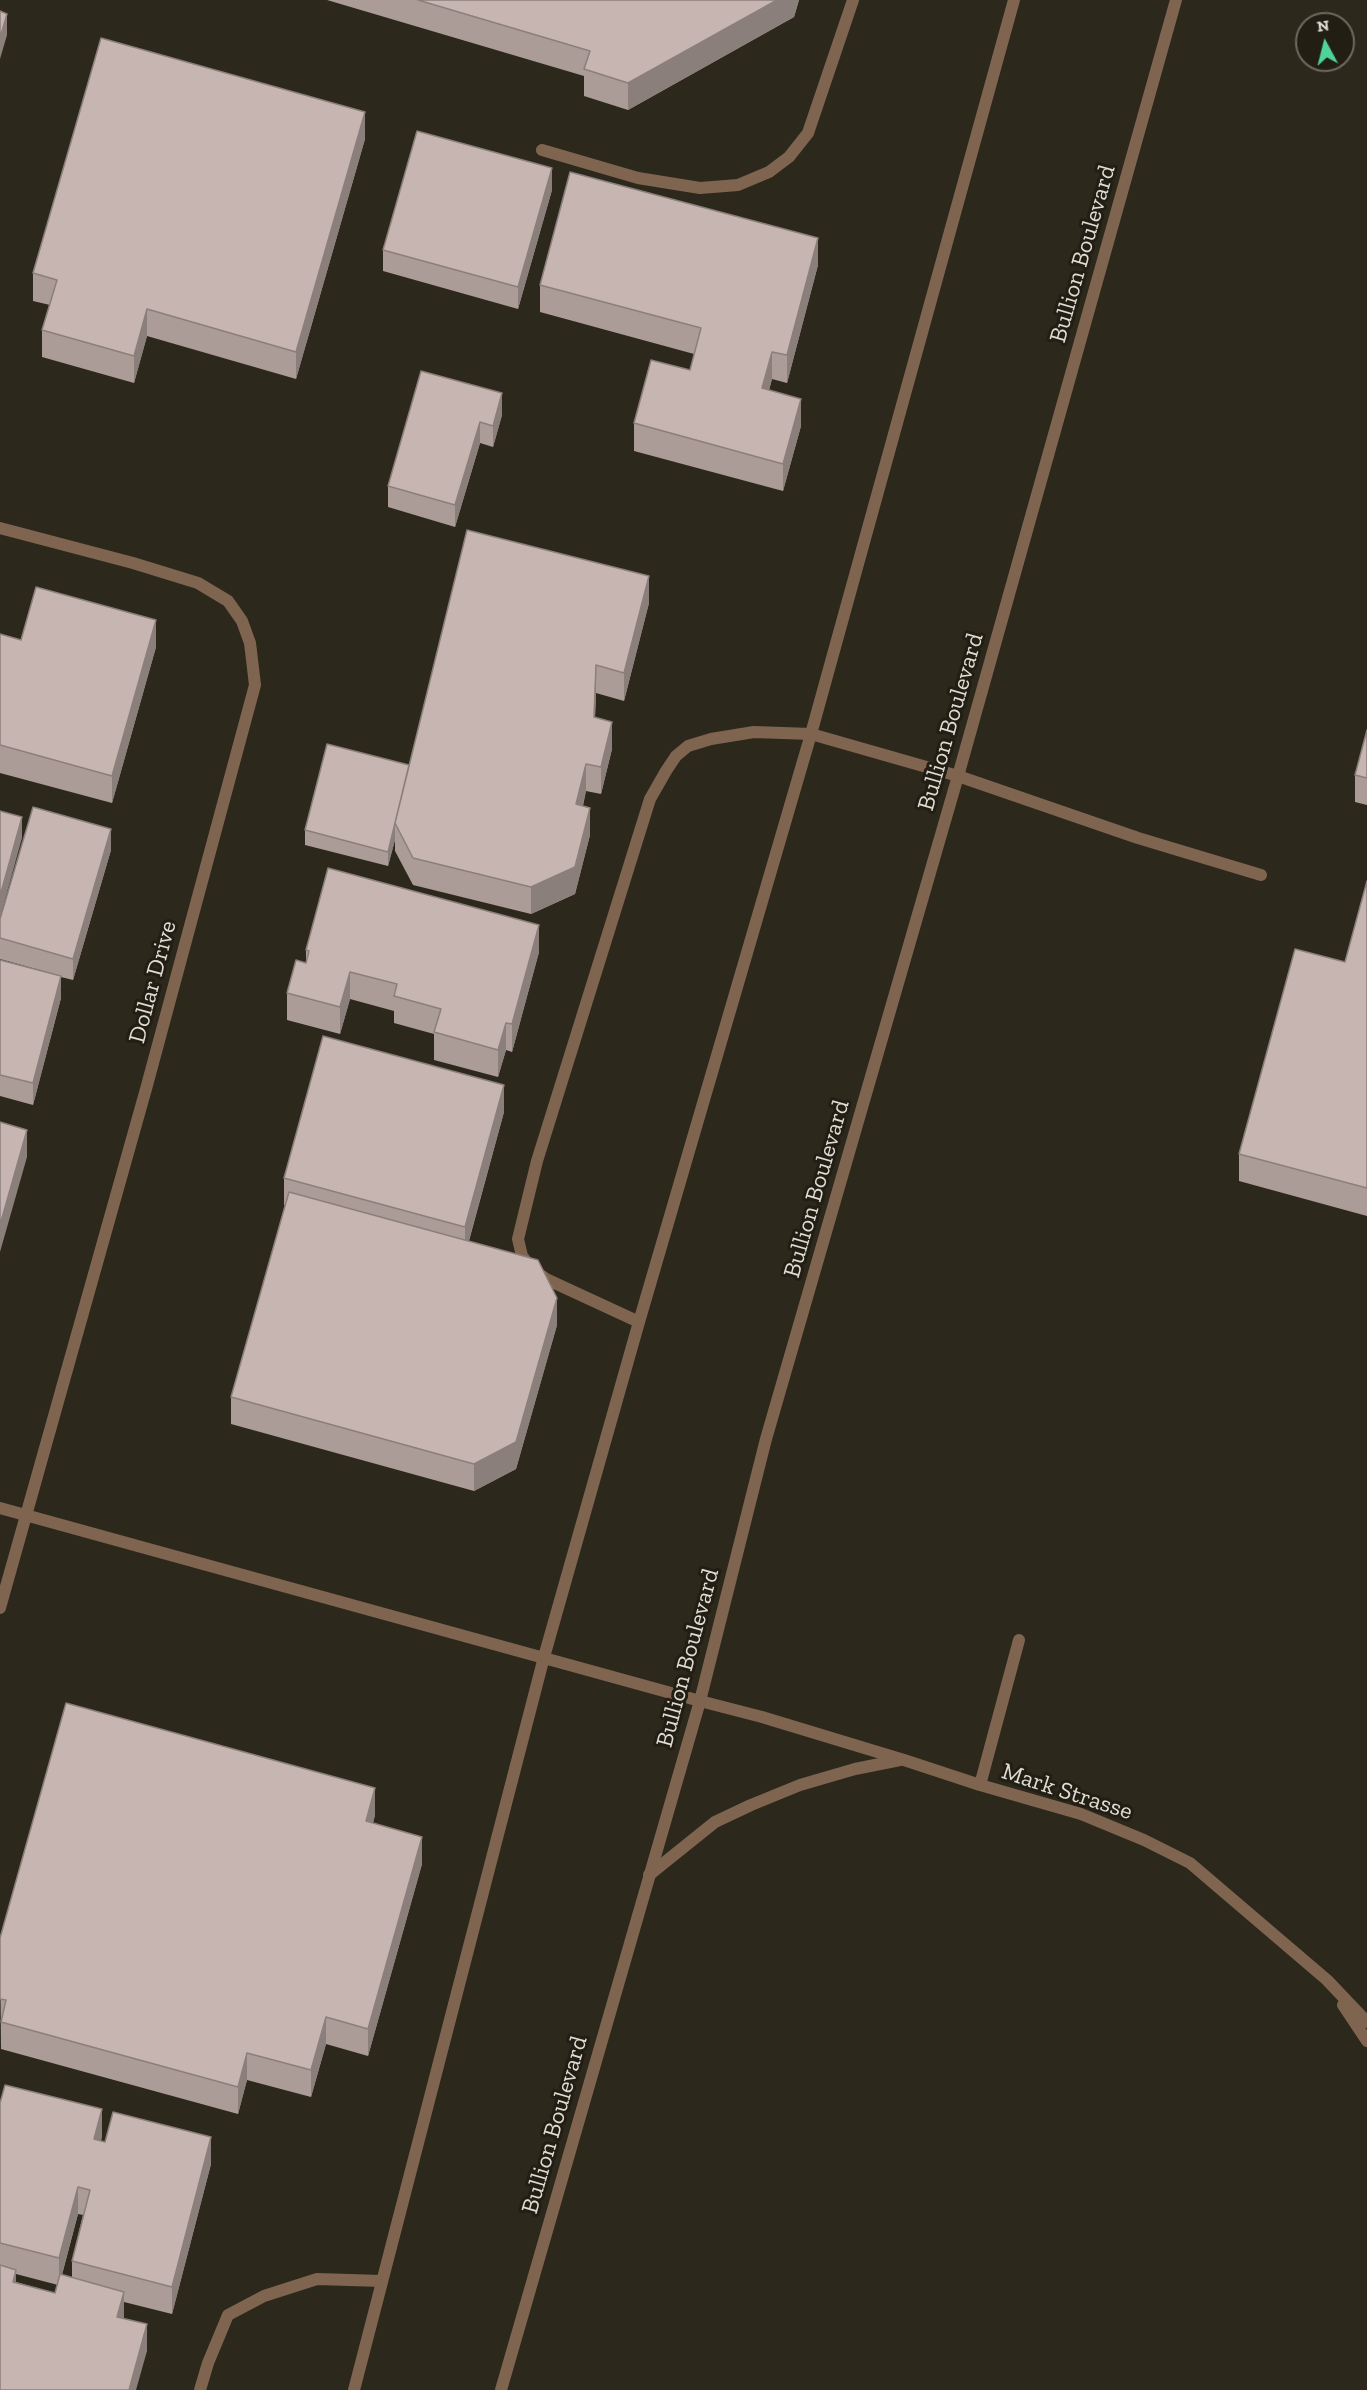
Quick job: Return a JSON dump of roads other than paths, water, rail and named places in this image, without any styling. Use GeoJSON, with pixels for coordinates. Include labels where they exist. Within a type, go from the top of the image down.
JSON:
{"type":"FeatureCollection","features":[{"type":"Feature","properties":{"kind":"street"},"geometry":{"type":"LineString","coordinates":[[542,150],[638,178],[700,188],[738,185],[769,172],[789,157],[808,133],[853,0]]}},
{"type":"Feature","properties":{"kind":"street"},"geometry":{"type":"LineString","coordinates":[[354,2390],[544,1657],[639,1322],[811,734],[1014,0]]}},
{"type":"Feature","properties":{"kind":"street","name":"Bullion Boulevard"},"geometry":{"type":"LineString","coordinates":[[501,2390],[700,1701],[766,1439],[958,776],[1176,0]]}},
{"type":"Feature","properties":{"kind":"street","name":"Dollar Drive"},"geometry":{"type":"LineString","coordinates":[[0,528],[198,583],[228,601],[242,621],[250,643],[255,685],[146,1089],[0,1608]]}},
{"type":"Feature","properties":{"kind":"street"},"geometry":{"type":"LineString","coordinates":[[639,1322],[546,1279],[532,1269],[522,1256],[518,1239],[537,1161],[650,799],[676,756],[688,746],[711,739],[754,732],[811,734],[958,776],[1138,838],[1261,875]]}},
{"type":"Feature","properties":{"kind":"street","name":"Mark Strasse"},"geometry":{"type":"LineString","coordinates":[[0,1508],[762,1717],[1081,1814],[1144,1840],[1190,1863],[1327,1980],[1367,2022]]}},
{"type":"Feature","properties":{"kind":"street"},"geometry":{"type":"LineString","coordinates":[[980,1785],[1018,1640]]}},
{"type":"Feature","properties":{"kind":"street"},"geometry":{"type":"LineString","coordinates":[[648,1875],[716,1822],[751,1805],[800,1785],[855,1768],[904,1760]]}},
{"type":"Feature","properties":{"kind":"street"},"geometry":{"type":"LineString","coordinates":[[1327,1980],[1367,2041]]}},
{"type":"Feature","properties":{"kind":"street"},"geometry":{"type":"LineString","coordinates":[[200,2390],[208,2363],[228,2315],[264,2296],[317,2279],[382,2281]]}}]}
